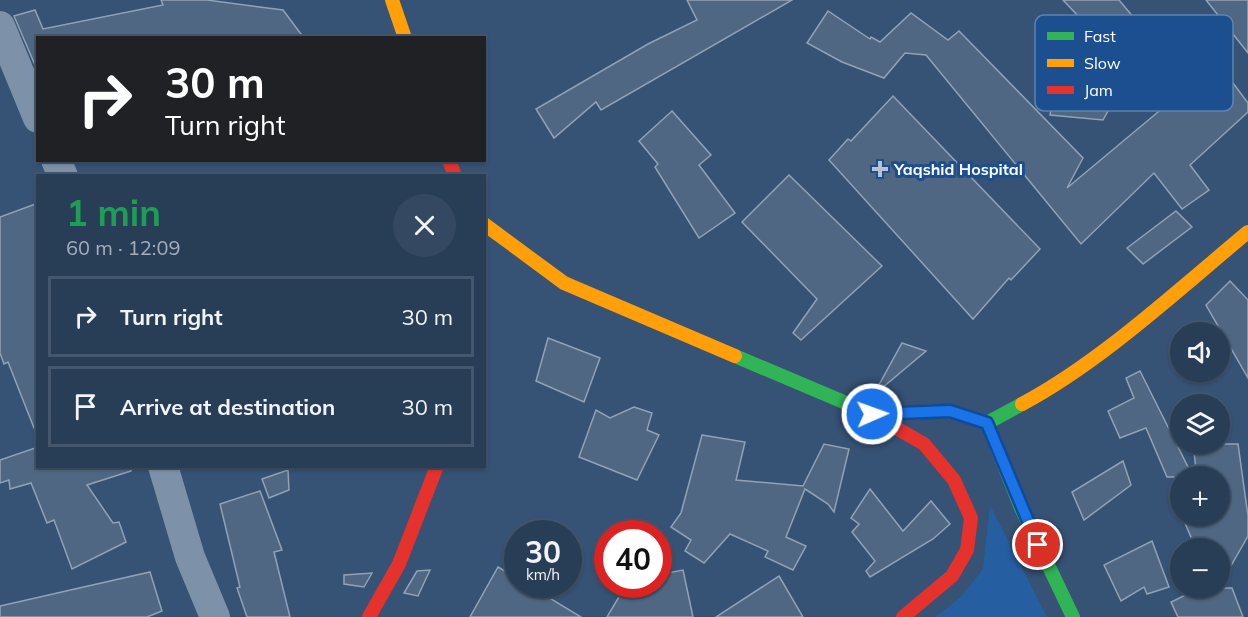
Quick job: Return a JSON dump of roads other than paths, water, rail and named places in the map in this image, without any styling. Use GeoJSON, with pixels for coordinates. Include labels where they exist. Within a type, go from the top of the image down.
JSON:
{"type":"FeatureCollection","features":[{"type":"Feature","properties":{"kind":"street"},"geometry":{"type":"LineString","coordinates":[[392,0],[404,36]]}},
{"type":"Feature","properties":{"kind":"street"},"geometry":{"type":"LineString","coordinates":[[0,26],[36,112]]}},
{"type":"Feature","properties":{"kind":"street"},"geometry":{"type":"LineString","coordinates":[[486,225],[564,283],[872,414],[924,444],[954,480],[971,518],[968,549],[952,576],[903,617]]}},
{"type":"Feature","properties":{"kind":"street"},"geometry":{"type":"LineString","coordinates":[[872,414],[950,411],[987,423],[1048,390],[1149,314],[1248,232]]}},
{"type":"Feature","properties":{"kind":"street"},"geometry":{"type":"LineString","coordinates":[[987,423],[1021,508],[1073,617]]}},
{"type":"Feature","properties":{"kind":"street"},"geometry":{"type":"LineString","coordinates":[[164,468],[190,557],[215,617]]}},
{"type":"Feature","properties":{"kind":"street"},"geometry":{"type":"LineString","coordinates":[[369,617],[399,564],[436,468]]}},
{"type":"Feature","properties":{"kind":"place","name":"Yaqshid Hospital"},"geometry":{"type":"Point","coordinates":[880,169]}}]}
